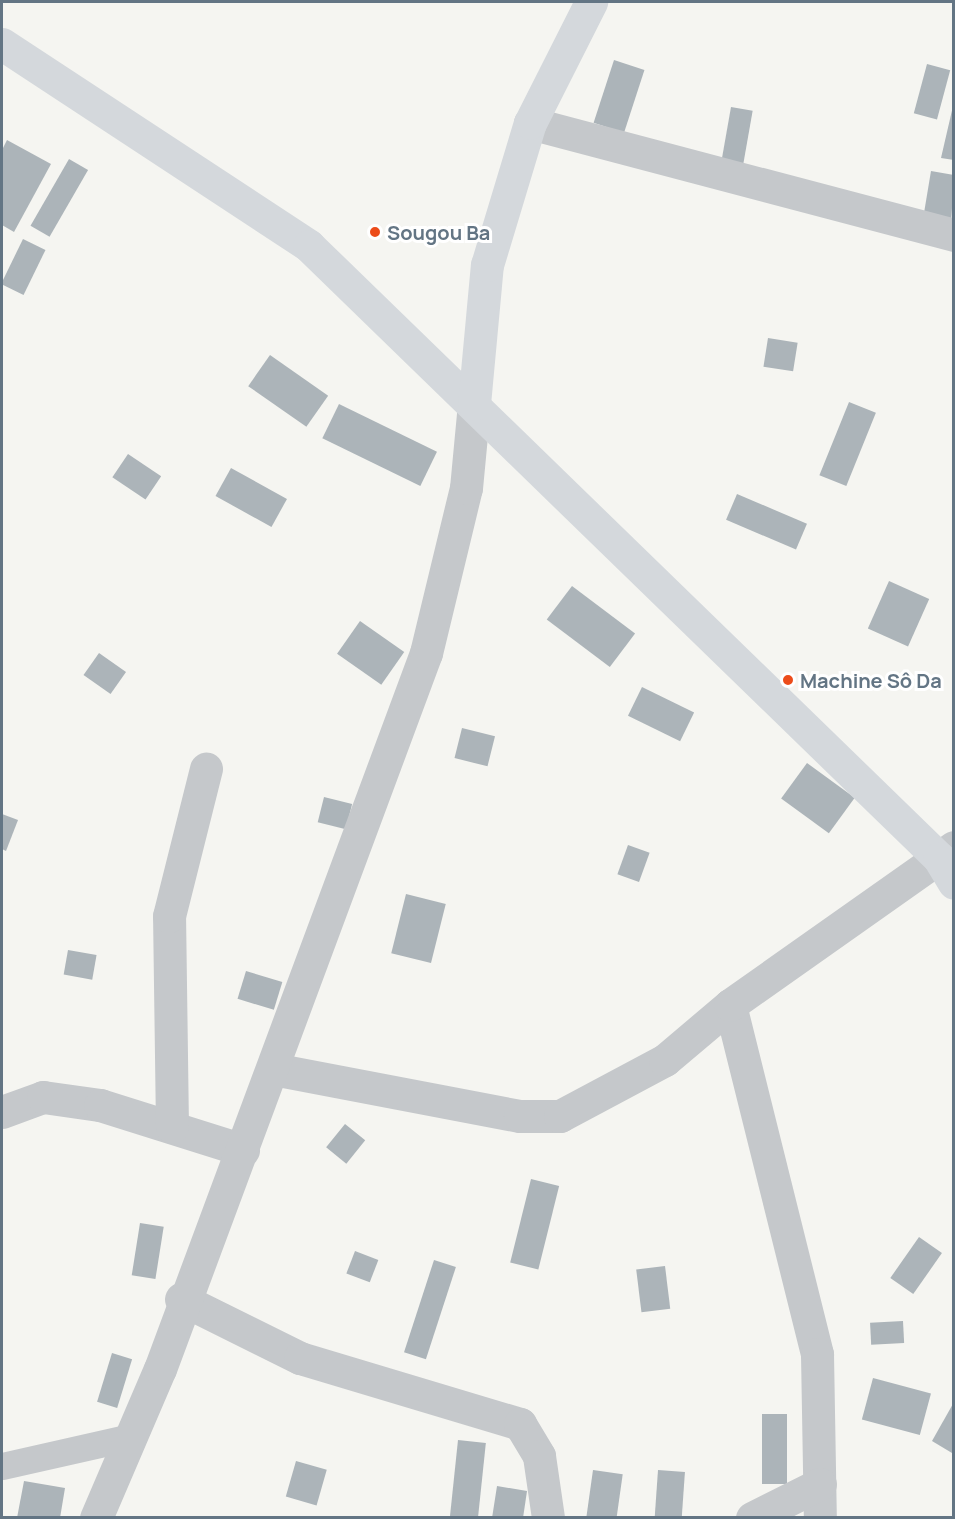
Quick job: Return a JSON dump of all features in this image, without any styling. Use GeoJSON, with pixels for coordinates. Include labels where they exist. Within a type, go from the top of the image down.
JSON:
{"type":"FeatureCollection","features":[{"type":"Feature","properties":{"kind":"street"},"geometry":{"type":"LineString","coordinates":[[96,1518],[131,1437],[181,1299],[243,1150],[426,653],[466,488],[487,265],[531,123],[591,2]]}},
{"type":"Feature","properties":{"kind":"street"},"geometry":{"type":"LineString","coordinates":[[2,44],[309,246],[949,863],[730,1005],[665,1060],[560,1116],[520,1116],[273,1069]]}},
{"type":"Feature","properties":{"kind":"street"},"geometry":{"type":"LineString","coordinates":[[531,123],[954,235]]}},
{"type":"Feature","properties":{"kind":"street"},"geometry":{"type":"LineString","coordinates":[[172,1127],[169,916],[206,769]]}},
{"type":"Feature","properties":{"kind":"street"},"geometry":{"type":"LineString","coordinates":[[730,1005],[817,1354],[820,1518]]}},
{"type":"Feature","properties":{"kind":"street"},"geometry":{"type":"LineString","coordinates":[[2,1112],[43,1097],[100,1105],[243,1150]]}},
{"type":"Feature","properties":{"kind":"street"},"geometry":{"type":"LineString","coordinates":[[181,1299],[300,1358],[520,1424],[539,1456],[548,1518]]}},
{"type":"Feature","properties":{"kind":"street"},"geometry":{"type":"LineString","coordinates":[[752,1518],[820,1484]]}},
{"type":"Feature","properties":{"kind":"lane"},"geometry":{"type":"LineString","coordinates":[[2,1466],[131,1437]]}},
{"type":"Feature","properties":{"kind":"building"},"geometry":{"type":"Polygon","coordinates":[[[614,60],[644,70],[624,133],[594,123],[614,60]]]}},
{"type":"Feature","properties":{"kind":"building"},"geometry":{"type":"Polygon","coordinates":[[[927,64],[950,70],[937,119],[914,113],[927,64]]]}},
{"type":"Feature","properties":{"kind":"building"},"geometry":{"type":"Polygon","coordinates":[[[731,107],[753,111],[743,165],[721,161],[731,107]]]}},
{"type":"Feature","properties":{"kind":"building"},"geometry":{"type":"Polygon","coordinates":[[[954,107],[954,160],[941,158],[954,107]]]}},
{"type":"Feature","properties":{"kind":"building"},"geometry":{"type":"Polygon","coordinates":[[[7,140],[51,164],[14,232],[2,225],[2,150],[7,140]]]}},
{"type":"Feature","properties":{"kind":"building"},"geometry":{"type":"Polygon","coordinates":[[[69,159],[88,170],[50,237],[30,226],[69,159]]]}},
{"type":"Feature","properties":{"kind":"building"},"geometry":{"type":"Polygon","coordinates":[[[931,171],[954,175],[951,224],[923,219],[931,171]]]}},
{"type":"Feature","properties":{"kind":"building"},"geometry":{"type":"Polygon","coordinates":[[[23,239],[45,250],[24,295],[2,284],[23,239]]]}},
{"type":"Feature","properties":{"kind":"building"},"geometry":{"type":"Polygon","coordinates":[[[768,338],[798,343],[793,371],[763,367],[768,338]]]}},
{"type":"Feature","properties":{"kind":"building"},"geometry":{"type":"Polygon","coordinates":[[[270,355],[328,396],[306,427],[248,386],[270,355]]]}},
{"type":"Feature","properties":{"kind":"building"},"geometry":{"type":"Polygon","coordinates":[[[849,402],[876,413],[846,486],[819,475],[849,402]]]}},
{"type":"Feature","properties":{"kind":"building"},"geometry":{"type":"Polygon","coordinates":[[[339,404],[437,452],[420,486],[322,438],[339,404]]]}},
{"type":"Feature","properties":{"kind":"building"},"geometry":{"type":"Polygon","coordinates":[[[128,454],[161,476],[146,500],[112,477],[128,454]]]}},
{"type":"Feature","properties":{"kind":"building"},"geometry":{"type":"Polygon","coordinates":[[[231,468],[287,499],[271,527],[215,496],[231,468]]]}},
{"type":"Feature","properties":{"kind":"building"},"geometry":{"type":"Polygon","coordinates":[[[737,494],[807,524],[796,549],[726,520],[737,494]]]}},
{"type":"Feature","properties":{"kind":"building"},"geometry":{"type":"Polygon","coordinates":[[[889,581],[929,599],[908,646],[868,629],[889,581]]]}},
{"type":"Feature","properties":{"kind":"building"},"geometry":{"type":"Polygon","coordinates":[[[572,586],[635,634],[610,667],[547,620],[572,586]]]}},
{"type":"Feature","properties":{"kind":"building"},"geometry":{"type":"Polygon","coordinates":[[[360,621],[404,652],[381,685],[337,654],[360,621]]]}},
{"type":"Feature","properties":{"kind":"building"},"geometry":{"type":"Polygon","coordinates":[[[99,653],[126,672],[111,694],[84,675],[99,653]]]}},
{"type":"Feature","properties":{"kind":"building"},"geometry":{"type":"Polygon","coordinates":[[[642,687],[694,712],[680,741],[628,716],[642,687]]]}},
{"type":"Feature","properties":{"kind":"building"},"geometry":{"type":"Polygon","coordinates":[[[462,728],[495,736],[487,766],[455,758],[462,728]]]}},
{"type":"Feature","properties":{"kind":"building"},"geometry":{"type":"Polygon","coordinates":[[[807,763],[855,798],[829,833],[781,799],[807,763]]]}},
{"type":"Feature","properties":{"kind":"building"},"geometry":{"type":"Polygon","coordinates":[[[324,797],[352,804],[346,829],[318,822],[324,797]]]}},
{"type":"Feature","properties":{"kind":"building"},"geometry":{"type":"Polygon","coordinates":[[[2,814],[18,820],[6,851],[2,849],[2,814]]]}},
{"type":"Feature","properties":{"kind":"building"},"geometry":{"type":"Polygon","coordinates":[[[628,845],[650,853],[639,882],[617,874],[628,845]]]}},
{"type":"Feature","properties":{"kind":"building"},"geometry":{"type":"Polygon","coordinates":[[[406,894],[446,904],[431,963],[391,953],[406,894]]]}},
{"type":"Feature","properties":{"kind":"building"},"geometry":{"type":"Polygon","coordinates":[[[68,950],[97,955],[92,980],[64,975],[68,950]]]}},
{"type":"Feature","properties":{"kind":"building"},"geometry":{"type":"Polygon","coordinates":[[[246,971],[282,982],[274,1010],[238,999],[246,971]]]}},
{"type":"Feature","properties":{"kind":"building"},"geometry":{"type":"Polygon","coordinates":[[[345,1124],[365,1140],[346,1164],[326,1147],[345,1124]]]}},
{"type":"Feature","properties":{"kind":"building"},"geometry":{"type":"Polygon","coordinates":[[[531,1179],[559,1186],[538,1269],[510,1262],[531,1179]]]}},
{"type":"Feature","properties":{"kind":"building"},"geometry":{"type":"Polygon","coordinates":[[[140,1223],[164,1227],[155,1279],[132,1275],[140,1223]]]}},
{"type":"Feature","properties":{"kind":"building"},"geometry":{"type":"Polygon","coordinates":[[[919,1237],[942,1253],[913,1294],[890,1278],[919,1237]]]}},
{"type":"Feature","properties":{"kind":"building"},"geometry":{"type":"Polygon","coordinates":[[[355,1251],[378,1260],[370,1282],[346,1273],[355,1251]]]}},
{"type":"Feature","properties":{"kind":"building"},"geometry":{"type":"Polygon","coordinates":[[[434,1260],[456,1267],[426,1359],[404,1352],[434,1260]]]}},
{"type":"Feature","properties":{"kind":"building"},"geometry":{"type":"Polygon","coordinates":[[[665,1266],[670,1309],[641,1312],[636,1270],[665,1266]]]}},
{"type":"Feature","properties":{"kind":"building"},"geometry":{"type":"Polygon","coordinates":[[[903,1321],[904,1343],[871,1345],[870,1323],[903,1321]]]}},
{"type":"Feature","properties":{"kind":"building"},"geometry":{"type":"Polygon","coordinates":[[[112,1353],[132,1359],[117,1408],[97,1402],[112,1353]]]}},
{"type":"Feature","properties":{"kind":"building"},"geometry":{"type":"Polygon","coordinates":[[[873,1378],[931,1394],[920,1435],[862,1420],[873,1378]]]}},
{"type":"Feature","properties":{"kind":"building"},"geometry":{"type":"Polygon","coordinates":[[[954,1402],[954,1450],[952,1453],[932,1441],[954,1402]]]}},
{"type":"Feature","properties":{"kind":"building"},"geometry":{"type":"Polygon","coordinates":[[[762,1414],[787,1414],[787,1484],[762,1484],[762,1414]]]}},
{"type":"Feature","properties":{"kind":"building"},"geometry":{"type":"Polygon","coordinates":[[[458,1440],[486,1443],[478,1518],[450,1518],[458,1440]]]}},
{"type":"Feature","properties":{"kind":"building"},"geometry":{"type":"Polygon","coordinates":[[[296,1461],[327,1470],[317,1505],[286,1497],[296,1461]]]}},
{"type":"Feature","properties":{"kind":"building"},"geometry":{"type":"Polygon","coordinates":[[[593,1470],[623,1474],[617,1518],[586,1518],[593,1470]]]}},
{"type":"Feature","properties":{"kind":"building"},"geometry":{"type":"Polygon","coordinates":[[[658,1470],[685,1472],[682,1518],[655,1518],[658,1470]]]}},
{"type":"Feature","properties":{"kind":"building"},"geometry":{"type":"Polygon","coordinates":[[[24,1481],[65,1488],[60,1518],[17,1518],[24,1481]]]}},
{"type":"Feature","properties":{"kind":"building"},"geometry":{"type":"Polygon","coordinates":[[[497,1486],[527,1491],[523,1518],[492,1518],[497,1486]]]}},
{"type":"Feature","properties":{"kind":"place","name":"Sougou Ba"},"geometry":{"type":"Point","coordinates":[375,232]}},
{"type":"Feature","properties":{"kind":"place","name":"Machine Sô Da"},"geometry":{"type":"Point","coordinates":[788,680]}}]}
